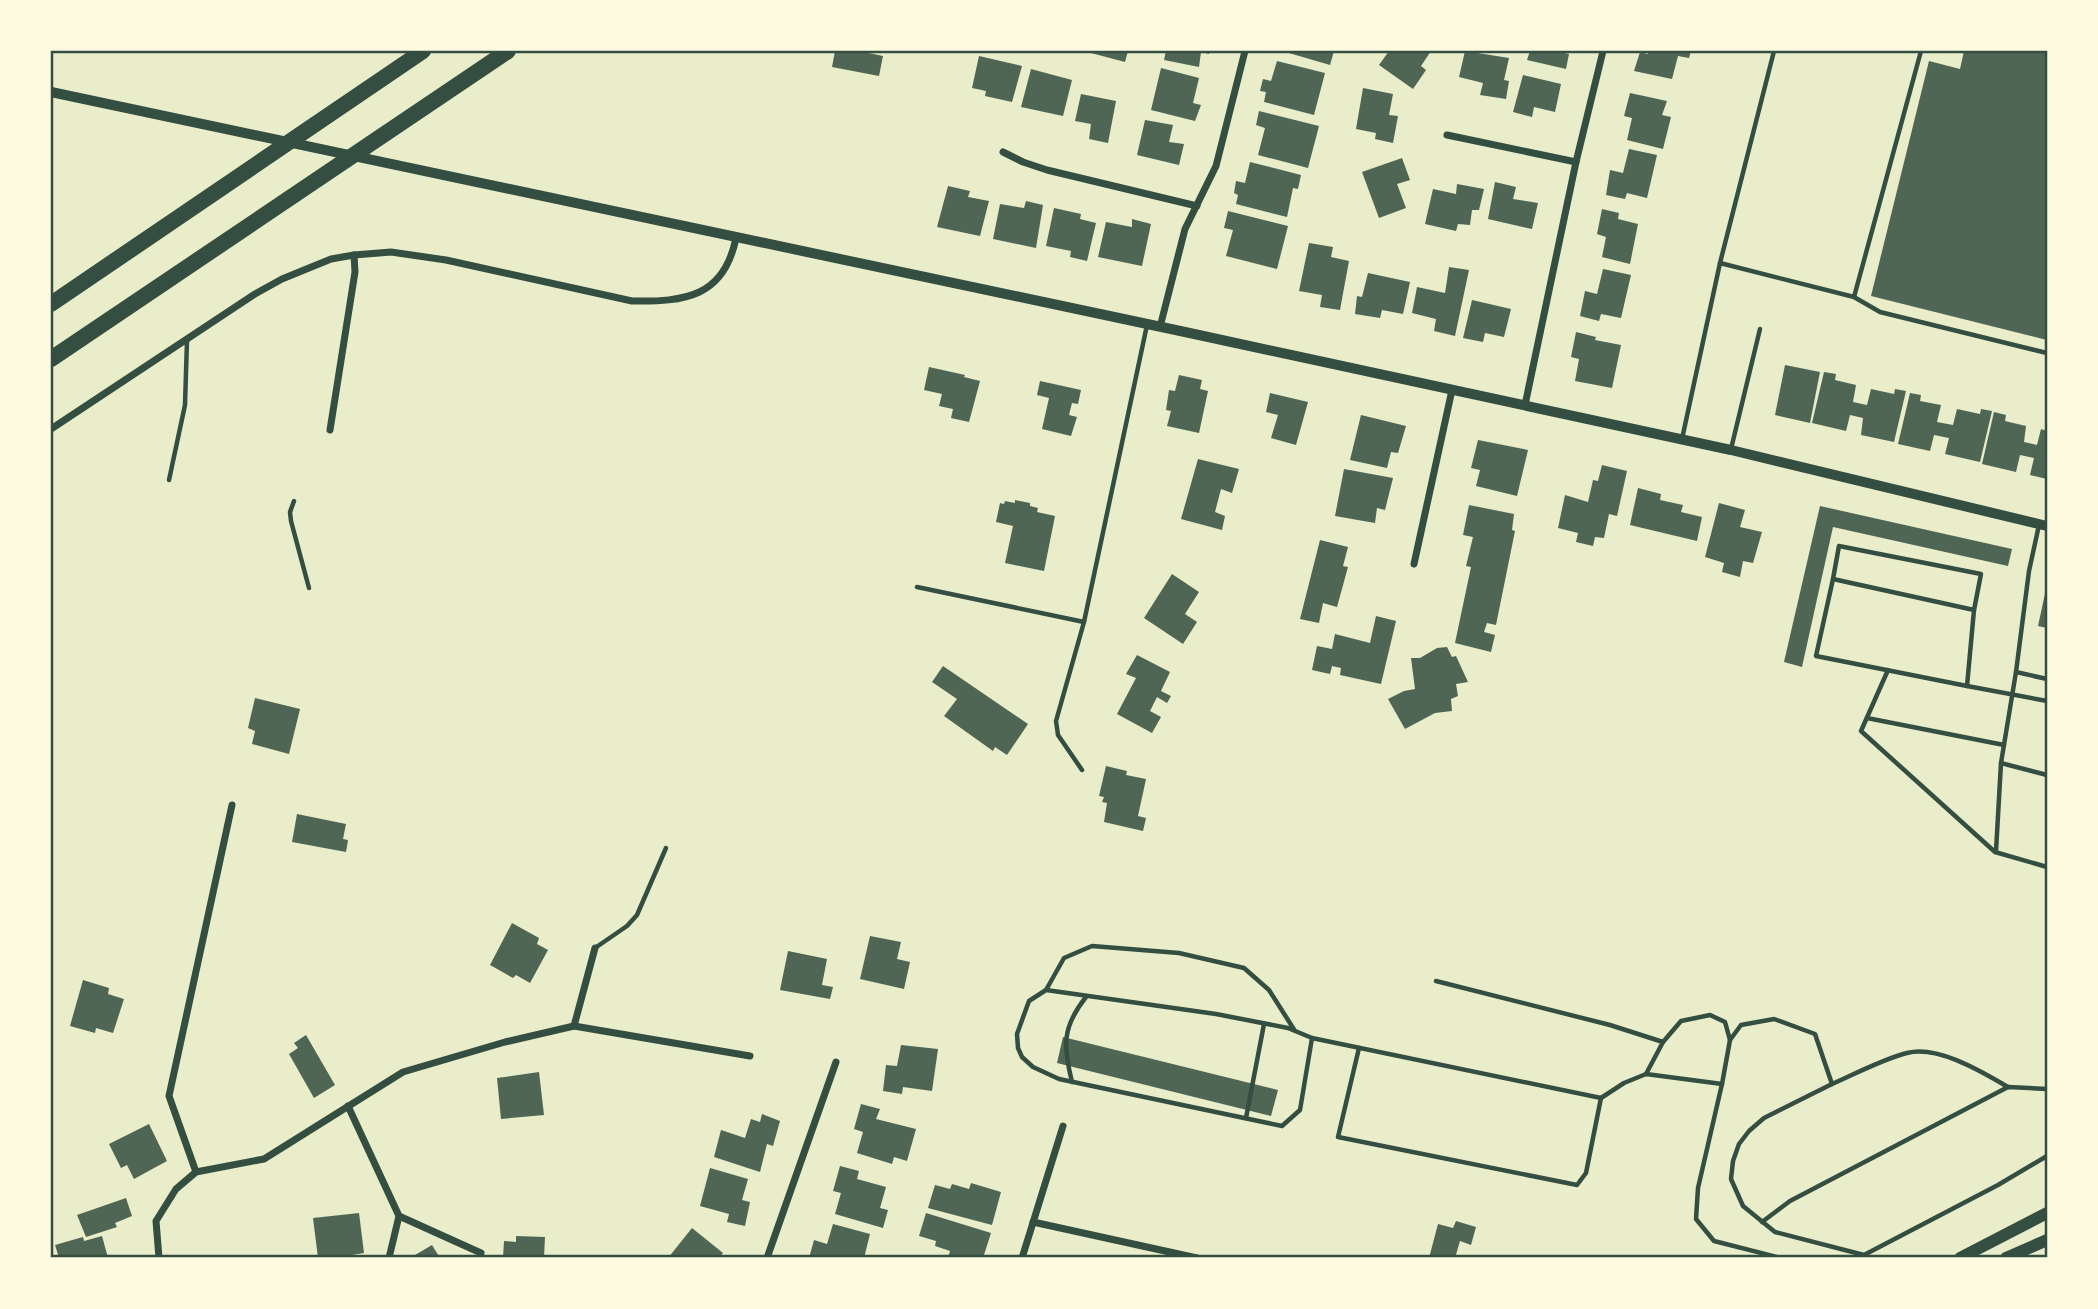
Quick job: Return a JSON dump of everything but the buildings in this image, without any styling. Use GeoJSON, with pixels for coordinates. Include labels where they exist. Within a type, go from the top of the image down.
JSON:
{"type":"FeatureCollection","features":[{"type":"Feature","properties":{"kind":"highway"},"geometry":{"type":"LineString","coordinates":[[51,304],[423,51]]}},
{"type":"Feature","properties":{"kind":"highway"},"geometry":{"type":"LineString","coordinates":[[51,359],[508,51]]}},
{"type":"Feature","properties":{"kind":"main road"},"geometry":{"type":"LineString","coordinates":[[1960,1258],[2047,1213]]}},
{"type":"Feature","properties":{"kind":"main road"},"geometry":{"type":"LineString","coordinates":[[2006,1258],[2047,1240]]}},
{"type":"Feature","properties":{"kind":"street"},"geometry":{"type":"LineString","coordinates":[[1160,327],[1185,229],[1216,166],[1245,51]]}},
{"type":"Feature","properties":{"kind":"street"},"geometry":{"type":"LineString","coordinates":[[1525,405],[1576,162],[1603,51]]}},
{"type":"Feature","properties":{"kind":"street"},"geometry":{"type":"LineString","coordinates":[[51,92],[1682,439],[2043,525]]}},
{"type":"Feature","properties":{"kind":"street"},"geometry":{"type":"LineString","coordinates":[[1447,135],[1576,162]]}},
{"type":"Feature","properties":{"kind":"street"},"geometry":{"type":"LineString","coordinates":[[1003,152],[1047,170],[1197,206]]}},
{"type":"Feature","properties":{"kind":"street"},"geometry":{"type":"LineString","coordinates":[[51,429],[255,294],[282,279],[331,259],[391,252],[416,254],[632,301],[663,302],[693,296],[712,286],[725,272],[733,257],[736,238]]}},
{"type":"Feature","properties":{"kind":"street"},"geometry":{"type":"LineString","coordinates":[[330,430],[355,272],[354,255]]}},
{"type":"Feature","properties":{"kind":"street"},"geometry":{"type":"LineString","coordinates":[[1414,564],[1452,390]]}},
{"type":"Feature","properties":{"kind":"street"},"geometry":{"type":"LineString","coordinates":[[197,1172],[169,1096],[232,805]]}},
{"type":"Feature","properties":{"kind":"street"},"geometry":{"type":"LineString","coordinates":[[574,1026],[595,948]]}},
{"type":"Feature","properties":{"kind":"street"},"geometry":{"type":"LineString","coordinates":[[159,1258],[156,1221],[176,1189],[197,1172],[264,1159],[402,1072],[574,1026],[750,1056]]}},
{"type":"Feature","properties":{"kind":"street"},"geometry":{"type":"LineString","coordinates":[[767,1258],[836,1062]]}},
{"type":"Feature","properties":{"kind":"street"},"geometry":{"type":"LineString","coordinates":[[348,1106],[399,1216],[390,1258]]}},
{"type":"Feature","properties":{"kind":"street"},"geometry":{"type":"LineString","coordinates":[[1022,1258],[1063,1126]]}},
{"type":"Feature","properties":{"kind":"street"},"geometry":{"type":"LineString","coordinates":[[399,1216],[481,1253]]}},
{"type":"Feature","properties":{"kind":"street"},"geometry":{"type":"LineString","coordinates":[[1033,1222],[1197,1258]]}},
{"type":"Feature","properties":{"kind":"lane"},"geometry":{"type":"LineString","coordinates":[[1682,439],[1720,263],[1774,51]]}},
{"type":"Feature","properties":{"kind":"lane"},"geometry":{"type":"LineString","coordinates":[[1854,297],[1921,51]]}},
{"type":"Feature","properties":{"kind":"lane"},"geometry":{"type":"LineString","coordinates":[[1720,263],[1854,297],[1880,312],[2047,353]]}},
{"type":"Feature","properties":{"kind":"lane"},"geometry":{"type":"LineString","coordinates":[[1082,769],[1058,735],[1056,721],[1084,622],[1147,324]]}},
{"type":"Feature","properties":{"kind":"lane"},"geometry":{"type":"LineString","coordinates":[[1731,450],[1760,328]]}},
{"type":"Feature","properties":{"kind":"lane"},"geometry":{"type":"LineString","coordinates":[[169,480],[185,405],[188,379],[187,339]]}},
{"type":"Feature","properties":{"kind":"lane"},"geometry":{"type":"LineString","coordinates":[[294,501],[290,512],[291,522],[309,588]]}},
{"type":"Feature","properties":{"kind":"lane"},"geometry":{"type":"LineString","coordinates":[[1996,852],[2001,763],[2017,673],[2029,571],[2043,525]]}},
{"type":"Feature","properties":{"kind":"lane"},"geometry":{"type":"LineString","coordinates":[[1966,685],[1974,610],[1981,574],[1839,546],[1816,656],[2047,701]]}},
{"type":"Feature","properties":{"kind":"lane"},"geometry":{"type":"LineString","coordinates":[[1833,579],[1974,610]]}},
{"type":"Feature","properties":{"kind":"lane"},"geometry":{"type":"LineString","coordinates":[[917,587],[1084,622]]}},
{"type":"Feature","properties":{"kind":"lane"},"geometry":{"type":"LineString","coordinates":[[1888,670],[1861,731],[1996,852],[2047,867]]}},
{"type":"Feature","properties":{"kind":"lane"},"geometry":{"type":"LineString","coordinates":[[2017,673],[2047,679]]}},
{"type":"Feature","properties":{"kind":"lane"},"geometry":{"type":"LineString","coordinates":[[1867,718],[2004,745]]}},
{"type":"Feature","properties":{"kind":"lane"},"geometry":{"type":"LineString","coordinates":[[2001,763],[2047,775]]}},
{"type":"Feature","properties":{"kind":"lane"},"geometry":{"type":"LineString","coordinates":[[595,948],[626,926],[636,915],[666,848]]}},
{"type":"Feature","properties":{"kind":"lane"},"geometry":{"type":"LineString","coordinates":[[1295,1031],[1269,990],[1244,968],[1180,953],[1092,946],[1064,958],[1046,990],[1029,1001],[1017,1034],[1022,1057],[1033,1068],[1059,1079],[1282,1126],[1300,1110],[1312,1038]]}},
{"type":"Feature","properties":{"kind":"lane"},"geometry":{"type":"LineString","coordinates":[[1436,981],[1610,1025],[1663,1042]]}},
{"type":"Feature","properties":{"kind":"lane"},"geometry":{"type":"LineString","coordinates":[[1046,990],[1216,1014],[1295,1031],[1312,1038],[1601,1098],[1624,1083],[1646,1074],[1722,1084]]}},
{"type":"Feature","properties":{"kind":"lane"},"geometry":{"type":"LineString","coordinates":[[1072,1082],[1066,1060],[1065,1037],[1073,1013],[1086,997]]}},
{"type":"Feature","properties":{"kind":"lane"},"geometry":{"type":"LineString","coordinates":[[1646,1074],[1663,1042],[1681,1021],[1710,1015],[1725,1022],[1730,1040],[1698,1188],[1696,1219],[1714,1241],[1782,1258]]}},
{"type":"Feature","properties":{"kind":"lane"},"geometry":{"type":"LineString","coordinates":[[1730,1040],[1741,1025],[1774,1018],[1815,1034],[1832,1084]]}},
{"type":"Feature","properties":{"kind":"lane"},"geometry":{"type":"LineString","coordinates":[[1246,1118],[1264,1024]]}},
{"type":"Feature","properties":{"kind":"lane"},"geometry":{"type":"LineString","coordinates":[[1359,1048],[1338,1137],[1577,1185],[1586,1173],[1601,1098]]}},
{"type":"Feature","properties":{"kind":"lane"},"geometry":{"type":"LineString","coordinates":[[2047,1088],[2008,1087],[1968,1064],[1938,1054],[1909,1052],[1832,1084],[1763,1118],[1739,1144],[1731,1179],[1742,1206],[1776,1232],[1864,1255],[1998,1185],[2047,1156]]}},
{"type":"Feature","properties":{"kind":"lane"},"geometry":{"type":"LineString","coordinates":[[1762,1222],[1790,1200],[2008,1087]]}}]}
